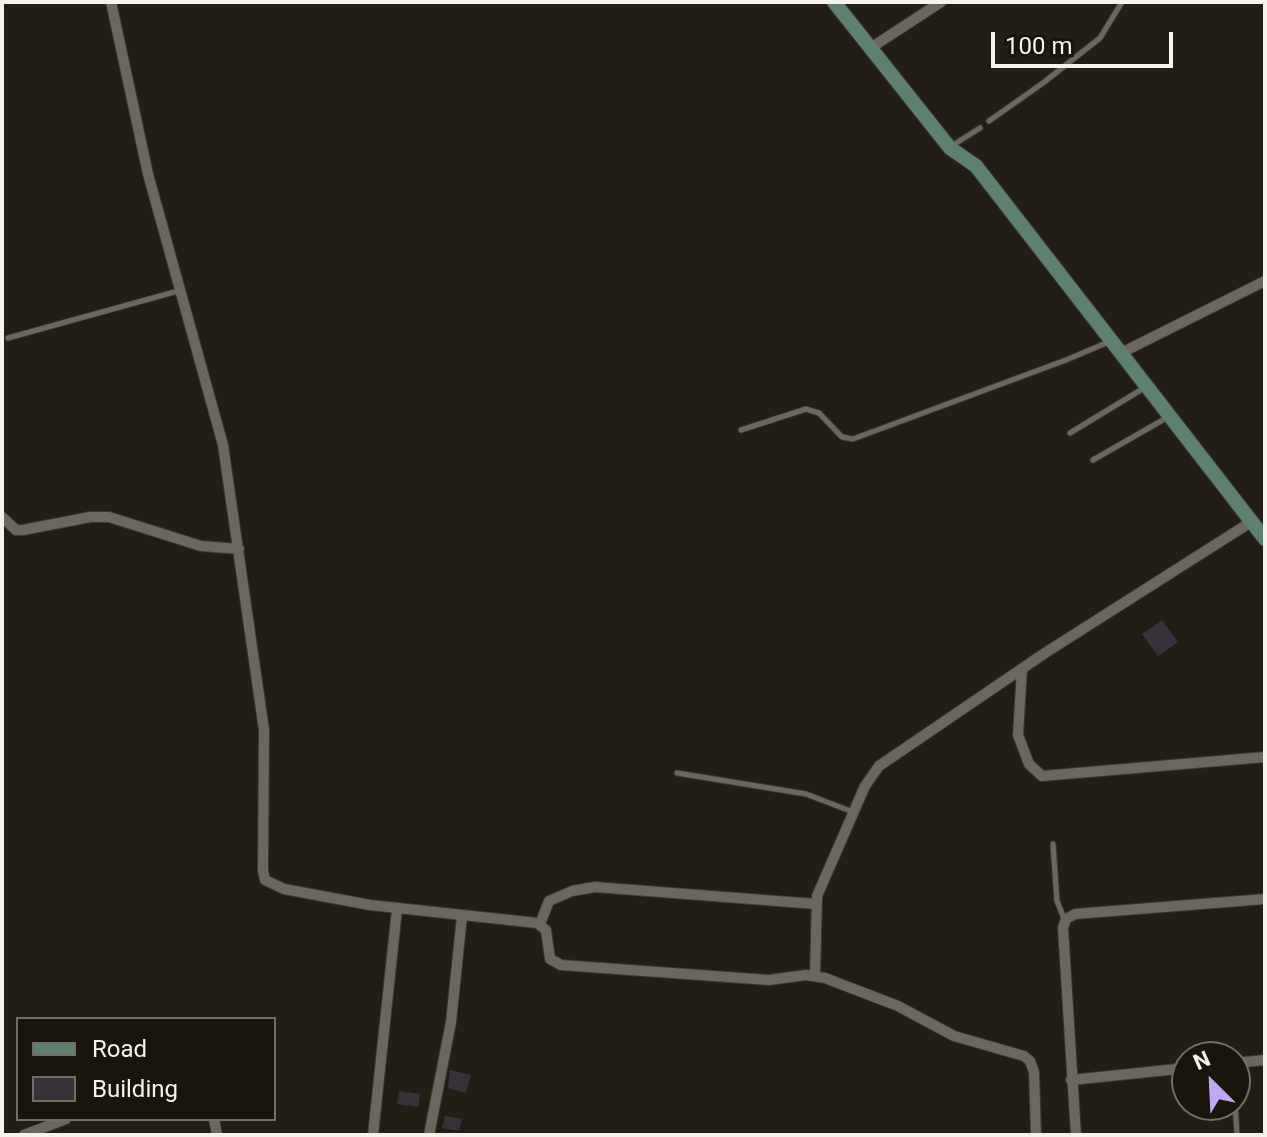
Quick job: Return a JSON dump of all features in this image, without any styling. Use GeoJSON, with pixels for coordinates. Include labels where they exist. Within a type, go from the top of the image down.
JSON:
{"type":"FeatureCollection","features":[{"type":"Feature","properties":{"kind":"main road"},"geometry":{"type":"LineString","coordinates":[[834,2],[950,148],[976,166],[1265,539]]}},
{"type":"Feature","properties":{"kind":"street"},"geometry":{"type":"LineString","coordinates":[[111,2],[148,174],[223,445],[264,730],[265,880],[284,889],[397,909],[540,924],[546,930],[550,959],[561,965],[769,980],[815,976],[898,1006],[972,1043],[1024,1056],[1030,1061],[1034,1072],[1036,1135]]}},
{"type":"Feature","properties":{"kind":"street"},"geometry":{"type":"LineString","coordinates":[[869,49],[941,2]]}},
{"type":"Feature","properties":{"kind":"street"},"geometry":{"type":"LineString","coordinates":[[1121,353],[1265,281]]}},
{"type":"Feature","properties":{"kind":"street"},"geometry":{"type":"LineString","coordinates":[[2,517],[16,530],[23,530],[90,517],[109,517],[201,546],[239,549]]}},
{"type":"Feature","properties":{"kind":"street"},"geometry":{"type":"LineString","coordinates":[[815,976],[816,904],[823,881],[871,774],[1022,669],[1251,522]]}},
{"type":"Feature","properties":{"kind":"street"},"geometry":{"type":"LineString","coordinates":[[1022,669],[1018,735],[1029,764],[1042,776],[1265,757]]}},
{"type":"Feature","properties":{"kind":"street"},"geometry":{"type":"LineString","coordinates":[[540,924],[545,907],[556,896],[595,887],[816,904]]}},
{"type":"Feature","properties":{"kind":"street"},"geometry":{"type":"LineString","coordinates":[[1076,1135],[1065,921],[1075,914],[1265,899]]}},
{"type":"Feature","properties":{"kind":"street"},"geometry":{"type":"LineString","coordinates":[[373,1135],[397,909]]}},
{"type":"Feature","properties":{"kind":"street"},"geometry":{"type":"LineString","coordinates":[[429,1135],[451,1022],[462,916]]}},
{"type":"Feature","properties":{"kind":"street"},"geometry":{"type":"LineString","coordinates":[[1071,1080],[1171,1070]]}},
{"type":"Feature","properties":{"kind":"street"},"geometry":{"type":"LineString","coordinates":[[30,1134],[61,1121]]}},
{"type":"Feature","properties":{"kind":"lane"},"geometry":{"type":"LineString","coordinates":[[989,121],[1100,38],[1122,2]]}},
{"type":"Feature","properties":{"kind":"lane"},"geometry":{"type":"LineString","coordinates":[[950,148],[980,128]]}},
{"type":"Feature","properties":{"kind":"lane"},"geometry":{"type":"LineString","coordinates":[[8,338],[178,291]]}},
{"type":"Feature","properties":{"kind":"lane"},"geometry":{"type":"LineString","coordinates":[[741,430],[806,409],[819,413],[842,437],[853,439],[1111,341]]}},
{"type":"Feature","properties":{"kind":"lane"},"geometry":{"type":"LineString","coordinates":[[1070,433],[1146,386]]}},
{"type":"Feature","properties":{"kind":"lane"},"geometry":{"type":"LineString","coordinates":[[1093,460],[1170,416]]}},
{"type":"Feature","properties":{"kind":"lane"},"geometry":{"type":"LineString","coordinates":[[677,773],[806,794],[853,812]]}},
{"type":"Feature","properties":{"kind":"lane"},"geometry":{"type":"LineString","coordinates":[[1053,844],[1057,901],[1065,921]]}},
{"type":"Feature","properties":{"kind":"building"},"geometry":{"type":"Polygon","coordinates":[[[1162,620],[1178,642],[1158,656],[1142,634],[1162,620]]]}},
{"type":"Feature","properties":{"kind":"building"},"geometry":{"type":"Polygon","coordinates":[[[450,1070],[471,1075],[466,1093],[448,1088],[450,1070]]]}},
{"type":"Feature","properties":{"kind":"building"},"geometry":{"type":"Polygon","coordinates":[[[399,1091],[420,1094],[418,1107],[397,1104],[399,1091]]]}},
{"type":"Feature","properties":{"kind":"building"},"geometry":{"type":"Polygon","coordinates":[[[445,1116],[462,1119],[459,1131],[442,1128],[445,1116]]]}}]}
